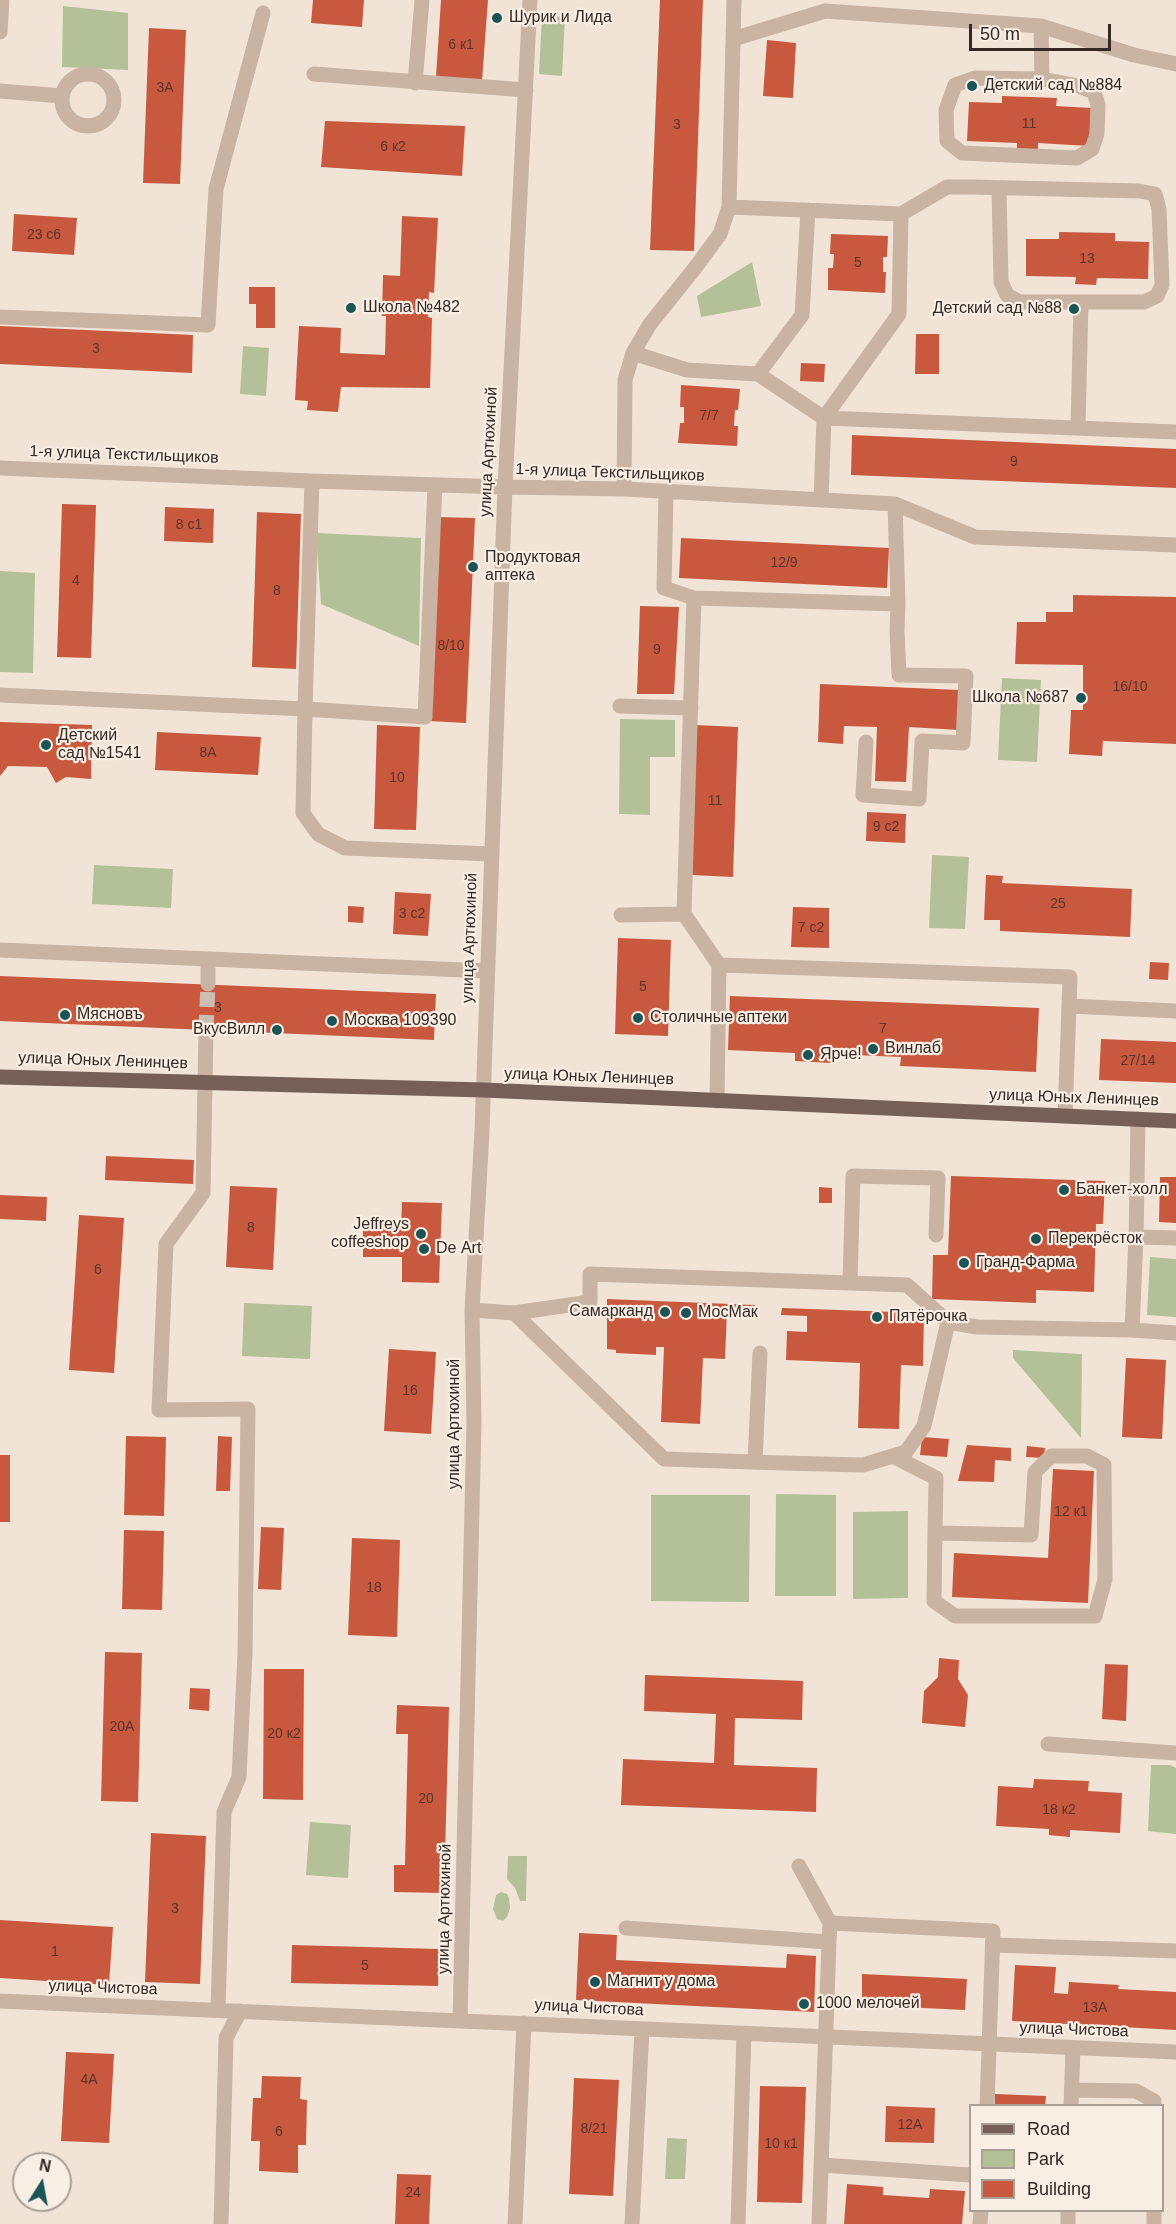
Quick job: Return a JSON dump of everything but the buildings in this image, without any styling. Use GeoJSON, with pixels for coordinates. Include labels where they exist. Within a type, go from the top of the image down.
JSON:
{"type":"FeatureCollection","features":[{"type":"Feature","properties":{"kind":"main road","name":"улица Юных Ленинцев"},"geometry":{"type":"LineString","coordinates":[[0,1077],[484,1090],[1176,1120]]}},
{"type":"Feature","properties":{"kind":"street"},"geometry":{"type":"LineString","coordinates":[[0,32],[2,0]]}},
{"type":"Feature","properties":{"kind":"street"},"geometry":{"type":"LineString","coordinates":[[415,82],[422,0]]}},
{"type":"Feature","properties":{"kind":"street","name":"улица Артюхиной"},"geometry":{"type":"LineString","coordinates":[[460,2021],[474,1435],[472,1310],[484,1090],[505,488],[530,0]]}},
{"type":"Feature","properties":{"kind":"street"},"geometry":{"type":"LineString","coordinates":[[624,489],[625,380],[633,353],[650,324],[720,234],[729,207],[734,0]]}},
{"type":"Feature","properties":{"kind":"street"},"geometry":{"type":"LineString","coordinates":[[733,39],[825,11],[1041,26],[1134,55],[1176,64]]}},
{"type":"Feature","properties":{"kind":"street"},"geometry":{"type":"LineString","coordinates":[[0,317],[208,325],[216,189],[263,14]]}},
{"type":"Feature","properties":{"kind":"street"},"geometry":{"type":"LineString","coordinates":[[1041,26],[1042,79]]}},
{"type":"Feature","properties":{"kind":"street"},"geometry":{"type":"LineString","coordinates":[[314,74],[526,90]]}},
{"type":"Feature","properties":{"kind":"street"},"geometry":{"type":"LineString","coordinates":[[975,78],[1042,79],[1094,92],[1098,105],[1097,134],[1092,149],[1077,158],[962,153],[947,141],[946,110],[955,85],[975,78]]}},
{"type":"Feature","properties":{"kind":"street"},"geometry":{"type":"LineString","coordinates":[[0,92],[62,96]]}},
{"type":"Feature","properties":{"kind":"street"},"geometry":{"type":"LineString","coordinates":[[729,207],[901,214],[947,186],[1139,191],[1155,194],[1159,209],[1162,285],[1157,296],[1144,302],[1020,302],[1007,295],[1001,282],[999,188]]}},
{"type":"Feature","properties":{"kind":"street"},"geometry":{"type":"LineString","coordinates":[[758,374],[802,315],[808,210]]}},
{"type":"Feature","properties":{"kind":"street"},"geometry":{"type":"LineString","coordinates":[[821,500],[824,417],[899,314],[901,214]]}},
{"type":"Feature","properties":{"kind":"street"},"geometry":{"type":"LineString","coordinates":[[1078,428],[1081,302]]}},
{"type":"Feature","properties":{"kind":"street"},"geometry":{"type":"LineString","coordinates":[[633,353],[687,370],[758,374],[824,417],[1176,432]]}},
{"type":"Feature","properties":{"kind":"street","name":"1-я улица Текстильщиков"},"geometry":{"type":"LineString","coordinates":[[0,468],[505,488],[624,489],[896,504],[975,537],[1176,545]]}},
{"type":"Feature","properties":{"kind":"street"},"geometry":{"type":"LineString","coordinates":[[312,481],[303,813],[318,834],[345,848],[491,854]]}},
{"type":"Feature","properties":{"kind":"street"},"geometry":{"type":"LineString","coordinates":[[0,695],[425,717],[435,484]]}},
{"type":"Feature","properties":{"kind":"street"},"geometry":{"type":"LineString","coordinates":[[666,491],[664,588],[694,598],[898,604]]}},
{"type":"Feature","properties":{"kind":"street"},"geometry":{"type":"LineString","coordinates":[[866,742],[863,795],[919,799],[922,741],[963,743],[966,676],[899,675],[896,504]]}},
{"type":"Feature","properties":{"kind":"street"},"geometry":{"type":"LineString","coordinates":[[694,598],[684,914],[719,965],[717,1101]]}},
{"type":"Feature","properties":{"kind":"street"},"geometry":{"type":"LineString","coordinates":[[620,706],[691,708]]}},
{"type":"Feature","properties":{"kind":"street"},"geometry":{"type":"LineString","coordinates":[[621,915],[684,914]]}},
{"type":"Feature","properties":{"kind":"street"},"geometry":{"type":"LineString","coordinates":[[0,951],[488,971]]}},
{"type":"Feature","properties":{"kind":"street"},"geometry":{"type":"LineString","coordinates":[[208,959],[208,984]]}},
{"type":"Feature","properties":{"kind":"street"},"geometry":{"type":"LineString","coordinates":[[719,965],[1070,977],[1065,1116]]}},
{"type":"Feature","properties":{"kind":"street"},"geometry":{"type":"LineString","coordinates":[[1069,1006],[1176,1011]]}},
{"type":"Feature","properties":{"kind":"street"},"geometry":{"type":"LineString","coordinates":[[206,1030],[203,1193],[166,1244],[159,1410],[248,1409],[245,1654],[238,1777],[224,1812],[218,2010]]}},
{"type":"Feature","properties":{"kind":"street"},"geometry":{"type":"LineString","coordinates":[[1132,1330],[1138,1119]]}},
{"type":"Feature","properties":{"kind":"street"},"geometry":{"type":"LineString","coordinates":[[850,1283],[853,1176],[938,1178],[936,1235]]}},
{"type":"Feature","properties":{"kind":"street"},"geometry":{"type":"LineString","coordinates":[[1136,1244],[1136,1237],[1176,1238]]}},
{"type":"Feature","properties":{"kind":"street"},"geometry":{"type":"LineString","coordinates":[[472,1310],[514,1313],[590,1302],[590,1274],[907,1285],[948,1322],[976,1327],[1132,1330],[1176,1334]]}},
{"type":"Feature","properties":{"kind":"street"},"geometry":{"type":"LineString","coordinates":[[514,1313],[664,1459],[862,1465],[906,1452],[924,1426],[948,1322]]}},
{"type":"Feature","properties":{"kind":"street"},"geometry":{"type":"LineString","coordinates":[[755,1462],[760,1353]]}},
{"type":"Feature","properties":{"kind":"street"},"geometry":{"type":"LineString","coordinates":[[893,1456],[936,1478],[935,1533],[934,1601],[955,1616],[1095,1616],[1105,1579],[1104,1465],[1087,1456],[1051,1456],[1035,1472],[1031,1535],[935,1533]]}},
{"type":"Feature","properties":{"kind":"street"},"geometry":{"type":"LineString","coordinates":[[1048,1744],[1176,1753]]}},
{"type":"Feature","properties":{"kind":"street"},"geometry":{"type":"LineString","coordinates":[[799,1866],[830,1923],[819,2224]]}},
{"type":"Feature","properties":{"kind":"street"},"geometry":{"type":"LineString","coordinates":[[830,1923],[993,1931],[987,2104]]}},
{"type":"Feature","properties":{"kind":"street"},"geometry":{"type":"LineString","coordinates":[[626,1928],[829,1942]]}},
{"type":"Feature","properties":{"kind":"street"},"geometry":{"type":"LineString","coordinates":[[993,1945],[1176,1951]]}},
{"type":"Feature","properties":{"kind":"street","name":"улица Чистова"},"geometry":{"type":"LineString","coordinates":[[0,2001],[1176,2052]]}},
{"type":"Feature","properties":{"kind":"street"},"geometry":{"type":"LineString","coordinates":[[221,2224],[226,2038],[240,2011]]}},
{"type":"Feature","properties":{"kind":"street"},"geometry":{"type":"LineString","coordinates":[[516,2224],[524,2024]]}},
{"type":"Feature","properties":{"kind":"street"},"geometry":{"type":"LineString","coordinates":[[632,2224],[642,2029]]}},
{"type":"Feature","properties":{"kind":"street"},"geometry":{"type":"LineString","coordinates":[[738,2224],[744,2034]]}},
{"type":"Feature","properties":{"kind":"street"},"geometry":{"type":"LineString","coordinates":[[1071,2104],[1073,2048]]}},
{"type":"Feature","properties":{"kind":"street"},"geometry":{"type":"LineString","coordinates":[[1072,2090],[1136,2091],[1154,2101],[1154,2104]]}},
{"type":"Feature","properties":{"kind":"street"},"geometry":{"type":"LineString","coordinates":[[821,2165],[969,2175]]}},
{"type":"Feature","properties":{"kind":"green space"},"geometry":{"type":"Polygon","coordinates":[[[63,6],[128,13],[128,70],[62,67],[63,6]]]}},
{"type":"Feature","properties":{"kind":"green space"},"geometry":{"type":"Polygon","coordinates":[[[542,16],[565,17],[562,76],[539,74],[542,16]]]}},
{"type":"Feature","properties":{"kind":"green space"},"geometry":{"type":"Polygon","coordinates":[[[752,262],[761,306],[701,317],[697,296],[752,262]]]}},
{"type":"Feature","properties":{"kind":"green space"},"geometry":{"type":"Polygon","coordinates":[[[243,346],[269,348],[266,396],[240,394],[243,346]]]}},
{"type":"Feature","properties":{"kind":"green space"},"geometry":{"type":"Polygon","coordinates":[[[316,533],[421,538],[419,646],[321,604],[316,533]]]}},
{"type":"Feature","properties":{"kind":"green space"},"geometry":{"type":"Polygon","coordinates":[[[0,571],[35,573],[33,673],[0,672],[0,571]]]}},
{"type":"Feature","properties":{"kind":"green space"},"geometry":{"type":"Polygon","coordinates":[[[1002,678],[1041,680],[1037,762],[998,760],[1002,678]]]}},
{"type":"Feature","properties":{"kind":"green space"},"geometry":{"type":"Polygon","coordinates":[[[620,719],[675,720],[675,757],[650,757],[650,815],[619,814],[620,719]]]}},
{"type":"Feature","properties":{"kind":"green space"},"geometry":{"type":"Polygon","coordinates":[[[932,855],[969,857],[965,929],[929,928],[932,855]]]}},
{"type":"Feature","properties":{"kind":"green space"},"geometry":{"type":"Polygon","coordinates":[[[94,865],[173,869],[171,908],[92,904],[94,865]]]}},
{"type":"Feature","properties":{"kind":"green space"},"geometry":{"type":"Polygon","coordinates":[[[1150,1257],[1176,1259],[1176,1317],[1147,1315],[1150,1257]]]}},
{"type":"Feature","properties":{"kind":"green space"},"geometry":{"type":"Polygon","coordinates":[[[244,1303],[312,1306],[310,1359],[242,1356],[244,1303]]]}},
{"type":"Feature","properties":{"kind":"green space"},"geometry":{"type":"Polygon","coordinates":[[[1013,1350],[1082,1354],[1081,1438],[1013,1358],[1013,1350]]]}},
{"type":"Feature","properties":{"kind":"green space"},"geometry":{"type":"Polygon","coordinates":[[[776,1494],[836,1495],[836,1596],[775,1596],[776,1494]]]}},
{"type":"Feature","properties":{"kind":"green space"},"geometry":{"type":"Polygon","coordinates":[[[651,1495],[750,1495],[749,1602],[651,1601],[651,1495]]]}},
{"type":"Feature","properties":{"kind":"green space"},"geometry":{"type":"Polygon","coordinates":[[[908,1511],[908,1598],[853,1599],[853,1512],[908,1511]]]}},
{"type":"Feature","properties":{"kind":"green space"},"geometry":{"type":"Polygon","coordinates":[[[1151,1765],[1170,1765],[1176,1768],[1176,1834],[1148,1831],[1151,1765]]]}},
{"type":"Feature","properties":{"kind":"green space"},"geometry":{"type":"Polygon","coordinates":[[[310,1822],[351,1825],[348,1878],[306,1875],[310,1822]]]}},
{"type":"Feature","properties":{"kind":"green space"},"geometry":{"type":"Polygon","coordinates":[[[508,1856],[527,1856],[526,1901],[520,1901],[515,1888],[507,1879],[508,1856]]]}},
{"type":"Feature","properties":{"kind":"green space"},"geometry":{"type":"Polygon","coordinates":[[[501,1892],[507,1894],[510,1908],[503,1921],[497,1919],[493,1909],[496,1895],[501,1892]]]}},
{"type":"Feature","properties":{"kind":"green space"},"geometry":{"type":"Polygon","coordinates":[[[667,2138],[687,2139],[685,2179],[665,2179],[667,2138]]]}},
{"type":"Feature","properties":{"kind":"tunnel"},"geometry":{"type":"LineString","coordinates":[[206,1030],[208,984]]}},
{"type":"Feature","properties":{"kind":"place","name":"Шурик и Лида"},"geometry":{"type":"Point","coordinates":[497,18]}},
{"type":"Feature","properties":{"kind":"place","name":"Детский сад №884"},"geometry":{"type":"Point","coordinates":[972,86]}},
{"type":"Feature","properties":{"kind":"place","name":"Школа №482"},"geometry":{"type":"Point","coordinates":[351,308]}},
{"type":"Feature","properties":{"kind":"place","name":"Детский сад №88"},"geometry":{"type":"Point","coordinates":[1074,309]}},
{"type":"Feature","properties":{"kind":"place","name":"Продуктовая аптека"},"geometry":{"type":"Point","coordinates":[473,567]}},
{"type":"Feature","properties":{"kind":"place","name":"Школа №687"},"geometry":{"type":"Point","coordinates":[1081,698]}},
{"type":"Feature","properties":{"kind":"place","name":"Детский сад №1541"},"geometry":{"type":"Point","coordinates":[46,745]}},
{"type":"Feature","properties":{"kind":"place","name":"Мясновъ"},"geometry":{"type":"Point","coordinates":[65,1015]}},
{"type":"Feature","properties":{"kind":"place","name":"Столичные аптеки"},"geometry":{"type":"Point","coordinates":[638,1018]}},
{"type":"Feature","properties":{"kind":"place","name":"Москва 109390"},"geometry":{"type":"Point","coordinates":[332,1021]}},
{"type":"Feature","properties":{"kind":"place","name":"ВкусВилл"},"geometry":{"type":"Point","coordinates":[277,1030]}},
{"type":"Feature","properties":{"kind":"place","name":"Винлаб"},"geometry":{"type":"Point","coordinates":[873,1049]}},
{"type":"Feature","properties":{"kind":"place","name":"Ярче!"},"geometry":{"type":"Point","coordinates":[808,1055]}},
{"type":"Feature","properties":{"kind":"place","name":"Банкет-холл"},"geometry":{"type":"Point","coordinates":[1064,1190]}},
{"type":"Feature","properties":{"kind":"place","name":"Jeffreys coffeeshop"},"geometry":{"type":"Point","coordinates":[421,1234]}},
{"type":"Feature","properties":{"kind":"place","name":"Перекрёсток"},"geometry":{"type":"Point","coordinates":[1036,1239]}},
{"type":"Feature","properties":{"kind":"place","name":"De Art"},"geometry":{"type":"Point","coordinates":[424,1249]}},
{"type":"Feature","properties":{"kind":"place","name":"Гранд-Фарма"},"geometry":{"type":"Point","coordinates":[964,1263]}},
{"type":"Feature","properties":{"kind":"place","name":"Самарканд"},"geometry":{"type":"Point","coordinates":[665,1312]}},
{"type":"Feature","properties":{"kind":"place","name":"МосМак"},"geometry":{"type":"Point","coordinates":[686,1313]}},
{"type":"Feature","properties":{"kind":"place","name":"Пятёрочка"},"geometry":{"type":"Point","coordinates":[877,1317]}},
{"type":"Feature","properties":{"kind":"place","name":"Магнит у дома"},"geometry":{"type":"Point","coordinates":[595,1982]}},
{"type":"Feature","properties":{"kind":"place","name":"1000 мелочей"},"geometry":{"type":"Point","coordinates":[804,2004]}}]}
